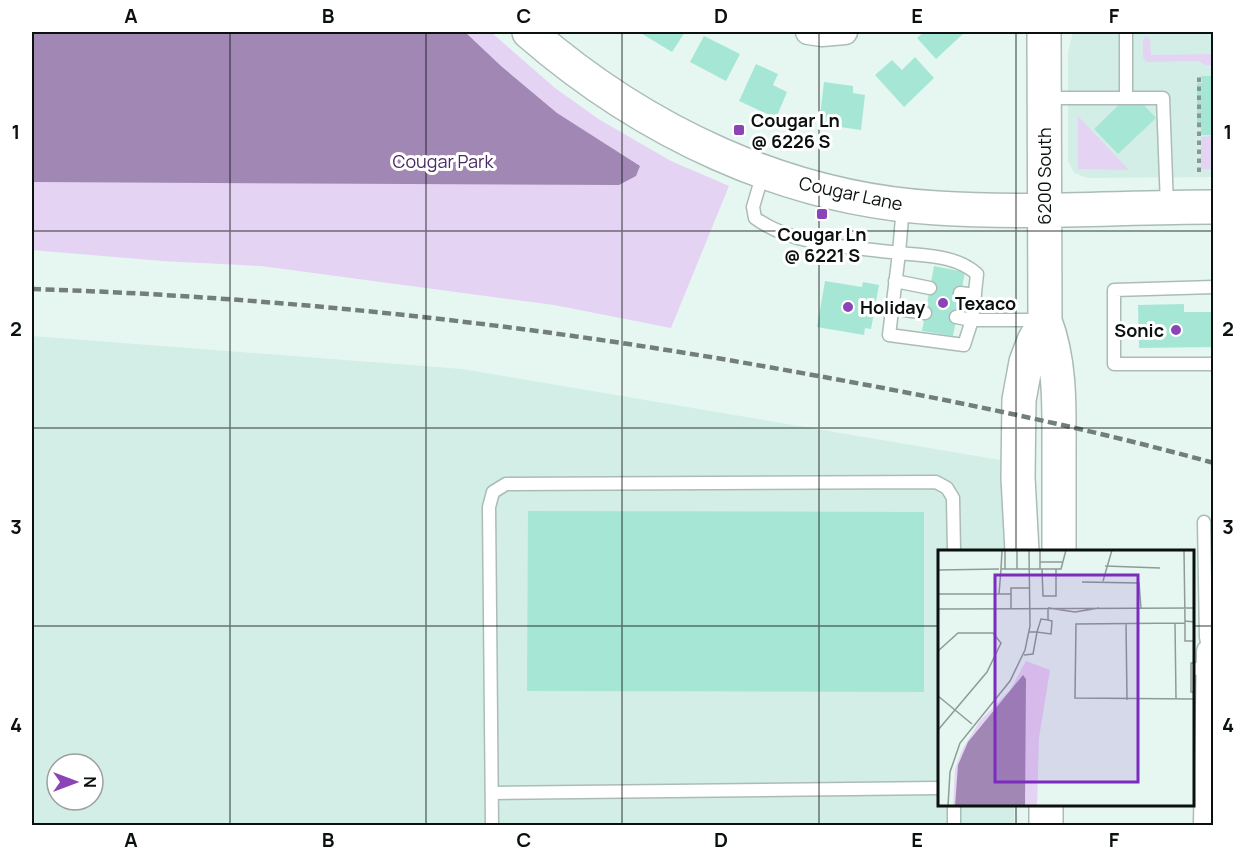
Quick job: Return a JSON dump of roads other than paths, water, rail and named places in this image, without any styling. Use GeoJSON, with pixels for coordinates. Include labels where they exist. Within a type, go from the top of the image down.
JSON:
{"type":"FeatureCollection","features":[{"type":"Feature","properties":{"kind":"main road","name":"Cougar Lane"},"geometry":{"type":"LineString","coordinates":[[529,32],[578,72],[633,110],[697,144],[764,171],[848,195],[903,205],[970,209],[1214,207]]}},
{"type":"Feature","properties":{"kind":"main road","name":"6200 South"},"geometry":{"type":"LineString","coordinates":[[1044,32],[1045,321],[1057,368],[1059,550]]}},
{"type":"Feature","properties":{"kind":"main road","name":"6200 South"},"geometry":{"type":"LineString","coordinates":[[1022,550],[1018,478],[1019,400],[1026,362],[1045,321]]}},
{"type":"Feature","properties":{"kind":"main road"},"geometry":{"type":"LineString","coordinates":[[1046,806],[1046,825]]}},
{"type":"Feature","properties":{"kind":"street"},"geometry":{"type":"LineString","coordinates":[[808,32],[822,34],[845,32]]}},
{"type":"Feature","properties":{"kind":"street"},"geometry":{"type":"LineString","coordinates":[[1206,660],[1200,789],[1206,825]]}},
{"type":"Feature","properties":{"kind":"lane"},"geometry":{"type":"LineString","coordinates":[[1126,32],[1126,98]]}},
{"type":"Feature","properties":{"kind":"lane"},"geometry":{"type":"LineString","coordinates":[[1044,98],[1163,98],[1167,207]]}},
{"type":"Feature","properties":{"kind":"lane"},"geometry":{"type":"LineString","coordinates":[[764,171],[753,207],[755,219],[766,227],[783,234],[818,242],[899,253],[955,260],[968,266],[977,274],[972,320],[964,345],[889,335],[899,253],[903,205]]}},
{"type":"Feature","properties":{"kind":"lane"},"geometry":{"type":"LineString","coordinates":[[895,281],[930,288]]}},
{"type":"Feature","properties":{"kind":"lane"},"geometry":{"type":"LineString","coordinates":[[1214,287],[1114,290],[1114,364],[1214,364]]}},
{"type":"Feature","properties":{"kind":"lane"},"geometry":{"type":"LineString","coordinates":[[960,293],[975,296]]}},
{"type":"Feature","properties":{"kind":"lane"},"geometry":{"type":"LineString","coordinates":[[892,308],[925,313]]}},
{"type":"Feature","properties":{"kind":"lane"},"geometry":{"type":"LineString","coordinates":[[956,317],[972,320],[1045,321]]}},
{"type":"Feature","properties":{"kind":"lane"},"geometry":{"type":"LineString","coordinates":[[492,825],[489,507],[494,492],[506,484],[936,482],[947,488],[953,498],[954,550]]}},
{"type":"Feature","properties":{"kind":"lane"},"geometry":{"type":"LineString","coordinates":[[1204,522],[1206,660]]}},
{"type":"Feature","properties":{"kind":"lane"},"geometry":{"type":"LineString","coordinates":[[492,793],[938,788]]}},
{"type":"Feature","properties":{"kind":"lane"},"geometry":{"type":"LineString","coordinates":[[954,806],[954,825]]}},
{"type":"Feature","properties":{"kind":"railway"},"geometry":{"type":"LineString","coordinates":[[32,289],[128,293],[320,307],[416,316],[606,341],[796,372],[953,402],[1110,436],[1214,463]]}},
{"type":"Feature","properties":{"kind":"place","name":"Cougar Ln @ 6226 S"},"geometry":{"type":"Point","coordinates":[739,130]}},
{"type":"Feature","properties":{"kind":"place","name":"Cougar Ln @ 6221 S"},"geometry":{"type":"Point","coordinates":[822,214]}},
{"type":"Feature","properties":{"kind":"place","name":"Texaco"},"geometry":{"type":"Point","coordinates":[943,303]}},
{"type":"Feature","properties":{"kind":"place","name":"Holiday"},"geometry":{"type":"Point","coordinates":[848,307]}},
{"type":"Feature","properties":{"kind":"place","name":"Sonic"},"geometry":{"type":"Point","coordinates":[1176,330]}},
{"type":"Feature","properties":{"kind":"park label","name":"Cougar Park"},"geometry":{"type":"Point","coordinates":[443,161]}}]}
